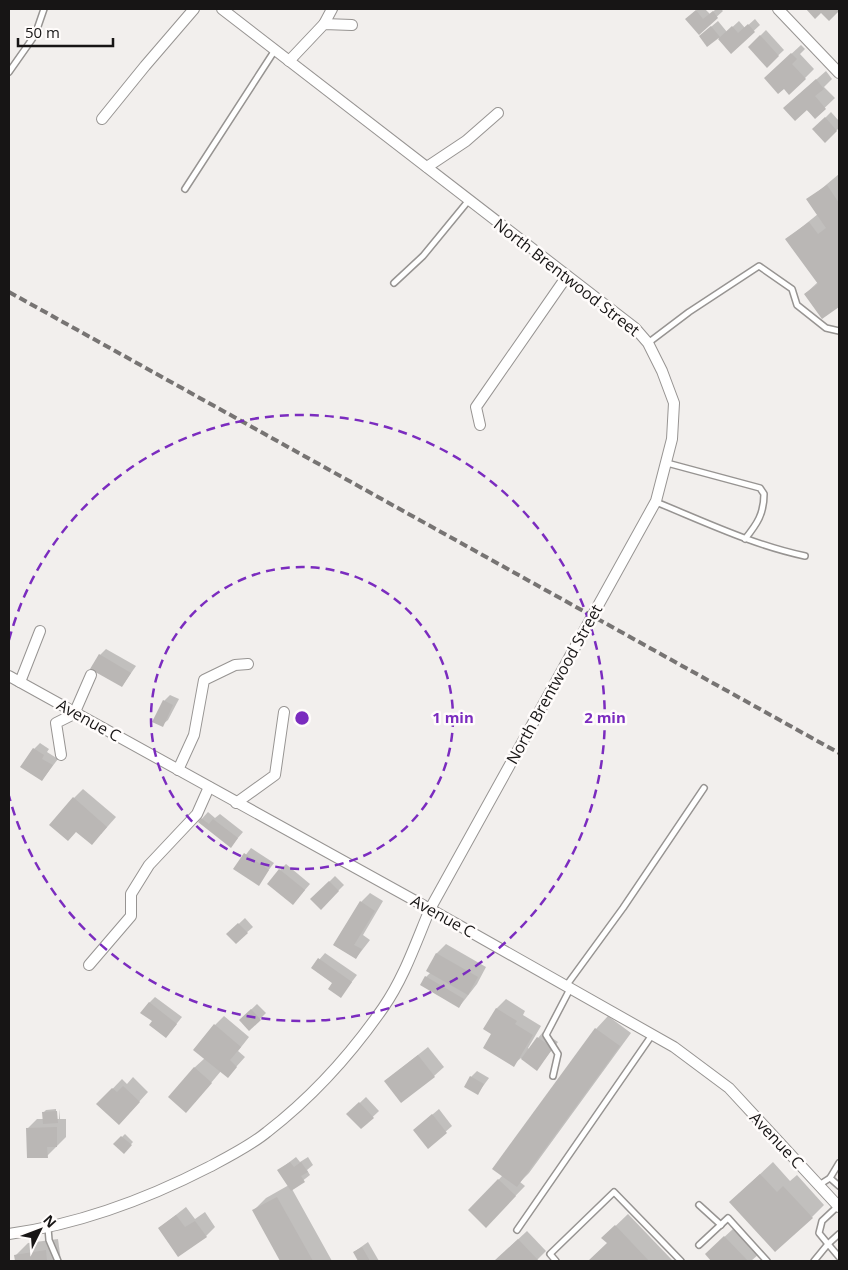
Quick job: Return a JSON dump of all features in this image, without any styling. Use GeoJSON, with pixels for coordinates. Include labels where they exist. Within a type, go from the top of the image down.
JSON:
{"type":"FeatureCollection","features":[{"type":"Feature","properties":{"kind":"street"},"geometry":{"type":"LineString","coordinates":[[102,119],[194,9]]}},
{"type":"Feature","properties":{"kind":"street","name":"North Brentwood Street"},"geometry":{"type":"LineString","coordinates":[[9,1234],[48,1228],[119,1208],[176,1184],[227,1158],[266,1133],[331,1073],[383,1007],[403,973],[430,909],[656,502],[672,439],[674,403],[662,371],[648,343],[635,328],[222,9]]}},
{"type":"Feature","properties":{"kind":"street"},"geometry":{"type":"LineString","coordinates":[[289,60],[324,24],[332,9]]}},
{"type":"Feature","properties":{"kind":"street"},"geometry":{"type":"LineString","coordinates":[[778,9],[839,73]]}},
{"type":"Feature","properties":{"kind":"street"},"geometry":{"type":"LineString","coordinates":[[324,24],[352,25]]}},
{"type":"Feature","properties":{"kind":"street"},"geometry":{"type":"LineString","coordinates":[[427,167],[466,141],[498,113]]}},
{"type":"Feature","properties":{"kind":"street"},"geometry":{"type":"LineString","coordinates":[[480,425],[476,406],[567,276]]}},
{"type":"Feature","properties":{"kind":"street"},"geometry":{"type":"LineString","coordinates":[[20,682],[40,631]]}},
{"type":"Feature","properties":{"kind":"street"},"geometry":{"type":"LineString","coordinates":[[178,770],[194,735],[204,680],[235,665],[248,664]]}},
{"type":"Feature","properties":{"kind":"street"},"geometry":{"type":"LineString","coordinates":[[60,755],[56,723],[74,712],[91,675]]}},
{"type":"Feature","properties":{"kind":"street","name":"Avenue C"},"geometry":{"type":"LineString","coordinates":[[9,676],[430,909],[652,1035],[694,1061],[729,1088],[839,1206]]}},
{"type":"Feature","properties":{"kind":"street"},"geometry":{"type":"LineString","coordinates":[[236,803],[275,775],[284,712]]}},
{"type":"Feature","properties":{"kind":"street"},"geometry":{"type":"LineString","coordinates":[[89,965],[131,916],[131,894],[150,865],[197,814],[209,788]]}},
{"type":"Feature","properties":{"kind":"lane"},"geometry":{"type":"LineString","coordinates":[[9,72],[35,35],[44,9]]}},
{"type":"Feature","properties":{"kind":"lane"},"geometry":{"type":"LineString","coordinates":[[185,188],[276,50]]}},
{"type":"Feature","properties":{"kind":"lane"},"geometry":{"type":"LineString","coordinates":[[394,283],[423,256],[469,200]]}},
{"type":"Feature","properties":{"kind":"lane"},"geometry":{"type":"LineString","coordinates":[[648,343],[689,312],[760,266],[792,289],[797,305],[826,328],[839,332]]}},
{"type":"Feature","properties":{"kind":"lane"},"geometry":{"type":"LineString","coordinates":[[667,463],[760,488],[764,494],[763,512],[760,520],[745,538]]}},
{"type":"Feature","properties":{"kind":"lane"},"geometry":{"type":"LineString","coordinates":[[656,502],[780,551],[805,556]]}},
{"type":"Feature","properties":{"kind":"lane"},"geometry":{"type":"LineString","coordinates":[[553,1076],[558,1054],[546,1035],[568,988],[704,788]]}},
{"type":"Feature","properties":{"kind":"lane"},"geometry":{"type":"LineString","coordinates":[[518,1230],[652,1035]]}},
{"type":"Feature","properties":{"kind":"lane"},"geometry":{"type":"LineString","coordinates":[[820,1185],[830,1178],[839,1163]]}},
{"type":"Feature","properties":{"kind":"lane"},"geometry":{"type":"LineString","coordinates":[[830,1178],[839,1186]]}},
{"type":"Feature","properties":{"kind":"lane"},"geometry":{"type":"LineString","coordinates":[[556,1261],[550,1254],[614,1192],[680,1261]]}},
{"type":"Feature","properties":{"kind":"lane"},"geometry":{"type":"LineString","coordinates":[[699,1206],[721,1225]]}},
{"type":"Feature","properties":{"kind":"lane"},"geometry":{"type":"LineString","coordinates":[[839,1206],[819,1225],[818,1233],[839,1257]]}},
{"type":"Feature","properties":{"kind":"lane"},"geometry":{"type":"LineString","coordinates":[[699,1245],[728,1218],[767,1261]]}},
{"type":"Feature","properties":{"kind":"lane"},"geometry":{"type":"LineString","coordinates":[[48,1228],[49,1240],[58,1261]]}},
{"type":"Feature","properties":{"kind":"lane"},"geometry":{"type":"LineString","coordinates":[[814,1261],[839,1234]]}},
{"type":"Feature","properties":{"kind":"building"},"geometry":{"type":"Polygon","coordinates":[[[806,9],[838,9],[839,11],[829,21],[821,13],[815,19],[806,9]]]}},
{"type":"Feature","properties":{"kind":"building"},"geometry":{"type":"Polygon","coordinates":[[[696,10],[703,19],[713,11],[718,18],[699,35],[685,19],[696,10]]]}},
{"type":"Feature","properties":{"kind":"building"},"geometry":{"type":"Polygon","coordinates":[[[748,24],[755,32],[731,54],[718,39],[732,26],[738,33],[748,24]]]}},
{"type":"Feature","properties":{"kind":"building"},"geometry":{"type":"Polygon","coordinates":[[[711,26],[720,37],[707,47],[699,36],[711,26]]]}},
{"type":"Feature","properties":{"kind":"building"},"geometry":{"type":"Polygon","coordinates":[[[760,35],[779,56],[767,68],[748,47],[760,35]]]}},
{"type":"Feature","properties":{"kind":"building"},"geometry":{"type":"Polygon","coordinates":[[[791,53],[797,59],[792,64],[806,79],[789,95],[784,89],[778,94],[764,78],[791,53]]]}},
{"type":"Feature","properties":{"kind":"building"},"geometry":{"type":"Polygon","coordinates":[[[816,79],[824,89],[815,96],[826,109],[815,119],[807,110],[795,121],[783,108],[816,79]]]}},
{"type":"Feature","properties":{"kind":"building"},"geometry":{"type":"Polygon","coordinates":[[[825,117],[837,131],[825,143],[812,129],[825,117]]]}},
{"type":"Feature","properties":{"kind":"building"},"geometry":{"type":"Polygon","coordinates":[[[827,185],[839,203],[839,307],[822,319],[804,294],[818,284],[785,239],[809,222],[818,234],[826,228],[806,199],[827,185]]]}},
{"type":"Feature","properties":{"kind":"building"},"geometry":{"type":"Polygon","coordinates":[[[99,654],[131,673],[122,687],[90,669],[99,654]]]}},
{"type":"Feature","properties":{"kind":"building"},"geometry":{"type":"Polygon","coordinates":[[[163,700],[173,705],[163,727],[152,722],[163,700]]]}},
{"type":"Feature","properties":{"kind":"building"},"geometry":{"type":"Polygon","coordinates":[[[33,748],[44,755],[42,759],[53,765],[42,781],[20,767],[33,748]]]}},
{"type":"Feature","properties":{"kind":"building"},"geometry":{"type":"Polygon","coordinates":[[[73,797],[107,827],[92,845],[76,832],[68,841],[49,825],[73,797]]]}},
{"type":"Feature","properties":{"kind":"building"},"geometry":{"type":"Polygon","coordinates":[[[201,818],[209,824],[213,819],[238,838],[231,848],[198,822],[201,818]]]}},
{"type":"Feature","properties":{"kind":"building"},"geometry":{"type":"Polygon","coordinates":[[[244,853],[269,870],[259,886],[233,869],[244,853]]]}},
{"type":"Feature","properties":{"kind":"building"},"geometry":{"type":"Polygon","coordinates":[[[279,869],[305,890],[293,905],[267,884],[279,869]]]}},
{"type":"Feature","properties":{"kind":"building"},"geometry":{"type":"Polygon","coordinates":[[[329,881],[339,891],[321,910],[310,899],[329,881]]]}},
{"type":"Feature","properties":{"kind":"building"},"geometry":{"type":"Polygon","coordinates":[[[360,901],[375,911],[354,945],[362,949],[356,959],[333,945],[360,901]]]}},
{"type":"Feature","properties":{"kind":"building"},"geometry":{"type":"Polygon","coordinates":[[[238,923],[248,933],[236,944],[226,934],[238,923]]]}},
{"type":"Feature","properties":{"kind":"building"},"geometry":{"type":"Polygon","coordinates":[[[436,953],[478,977],[468,995],[426,971],[436,953]]]}},
{"type":"Feature","properties":{"kind":"building"},"geometry":{"type":"Polygon","coordinates":[[[318,958],[352,982],[341,998],[328,989],[332,983],[311,968],[318,958]]]}},
{"type":"Feature","properties":{"kind":"building"},"geometry":{"type":"Polygon","coordinates":[[[425,976],[464,999],[459,1008],[420,985],[425,976]]]}},
{"type":"Feature","properties":{"kind":"building"},"geometry":{"type":"Polygon","coordinates":[[[149,1002],[177,1024],[166,1038],[149,1025],[152,1021],[140,1013],[149,1002]]]}},
{"type":"Feature","properties":{"kind":"building"},"geometry":{"type":"Polygon","coordinates":[[[496,1008],[517,1021],[515,1024],[533,1035],[514,1067],[483,1048],[491,1034],[483,1029],[496,1008]]]}},
{"type":"Feature","properties":{"kind":"building"},"geometry":{"type":"Polygon","coordinates":[[[251,1009],[261,1020],[249,1031],[239,1020],[251,1009]]]}},
{"type":"Feature","properties":{"kind":"building"},"geometry":{"type":"Polygon","coordinates":[[[214,1024],[241,1047],[230,1060],[237,1067],[228,1078],[193,1050],[214,1024]]]}},
{"type":"Feature","properties":{"kind":"building"},"geometry":{"type":"Polygon","coordinates":[[[595,1028],[620,1046],[517,1187],[492,1169],[595,1028]]]}},
{"type":"Feature","properties":{"kind":"building"},"geometry":{"type":"Polygon","coordinates":[[[537,1037],[553,1048],[537,1071],[521,1059],[537,1037]]]}},
{"type":"Feature","properties":{"kind":"building"},"geometry":{"type":"Polygon","coordinates":[[[418,1055],[435,1077],[401,1103],[384,1081],[418,1055]]]}},
{"type":"Feature","properties":{"kind":"building"},"geometry":{"type":"Polygon","coordinates":[[[194,1067],[212,1083],[186,1113],[168,1097],[194,1067]]]}},
{"type":"Feature","properties":{"kind":"building"},"geometry":{"type":"Polygon","coordinates":[[[470,1076],[484,1084],[478,1095],[464,1087],[470,1076]]]}},
{"type":"Feature","properties":{"kind":"building"},"geometry":{"type":"Polygon","coordinates":[[[123,1086],[140,1102],[119,1125],[96,1104],[112,1088],[117,1092],[123,1086]]]}},
{"type":"Feature","properties":{"kind":"building"},"geometry":{"type":"Polygon","coordinates":[[[359,1102],[374,1118],[361,1129],[346,1114],[359,1102]]]}},
{"type":"Feature","properties":{"kind":"building"},"geometry":{"type":"Polygon","coordinates":[[[57,1111],[58,1123],[43,1124],[42,1112],[57,1111]]]}},
{"type":"Feature","properties":{"kind":"building"},"geometry":{"type":"Polygon","coordinates":[[[432,1114],[447,1133],[428,1149],[413,1130],[432,1114]]]}},
{"type":"Feature","properties":{"kind":"building"},"geometry":{"type":"Polygon","coordinates":[[[57,1127],[57,1147],[47,1147],[48,1158],[27,1158],[26,1128],[57,1127]]]}},
{"type":"Feature","properties":{"kind":"building"},"geometry":{"type":"Polygon","coordinates":[[[121,1136],[132,1145],[124,1154],[113,1144],[121,1136]]]}},
{"type":"Feature","properties":{"kind":"building"},"geometry":{"type":"Polygon","coordinates":[[[290,1162],[294,1167],[301,1162],[308,1172],[301,1176],[305,1182],[291,1191],[277,1170],[290,1162]]]}},
{"type":"Feature","properties":{"kind":"building"},"geometry":{"type":"Polygon","coordinates":[[[760,1174],[777,1192],[783,1186],[813,1218],[775,1252],[729,1202],[760,1174]]]}},
{"type":"Feature","properties":{"kind":"building"},"geometry":{"type":"Polygon","coordinates":[[[498,1179],[516,1196],[486,1228],[468,1210],[498,1179]]]}},
{"type":"Feature","properties":{"kind":"building"},"geometry":{"type":"Polygon","coordinates":[[[277,1197],[313,1261],[280,1261],[252,1210],[277,1197]]]}},
{"type":"Feature","properties":{"kind":"building"},"geometry":{"type":"Polygon","coordinates":[[[176,1215],[185,1227],[195,1221],[207,1237],[178,1257],[158,1228],[176,1215]]]}},
{"type":"Feature","properties":{"kind":"building"},"geometry":{"type":"Polygon","coordinates":[[[615,1225],[649,1261],[588,1261],[607,1243],[601,1238],[615,1225]]]}},
{"type":"Feature","properties":{"kind":"building"},"geometry":{"type":"Polygon","coordinates":[[[724,1236],[748,1261],[711,1261],[705,1254],[724,1236]]]}},
{"type":"Feature","properties":{"kind":"building"},"geometry":{"type":"Polygon","coordinates":[[[518,1239],[539,1261],[494,1261],[518,1239]]]}},
{"type":"Feature","properties":{"kind":"building"},"geometry":{"type":"Polygon","coordinates":[[[362,1247],[370,1261],[358,1261],[353,1252],[362,1247]]]}},
{"type":"Feature","properties":{"kind":"building"},"geometry":{"type":"Polygon","coordinates":[[[46,1250],[47,1261],[15,1261],[14,1255],[46,1250]]]}},
{"type":"Feature","properties":{"kind":"railway"},"geometry":{"type":"LineString","coordinates":[[9,292],[839,753]]}}]}
